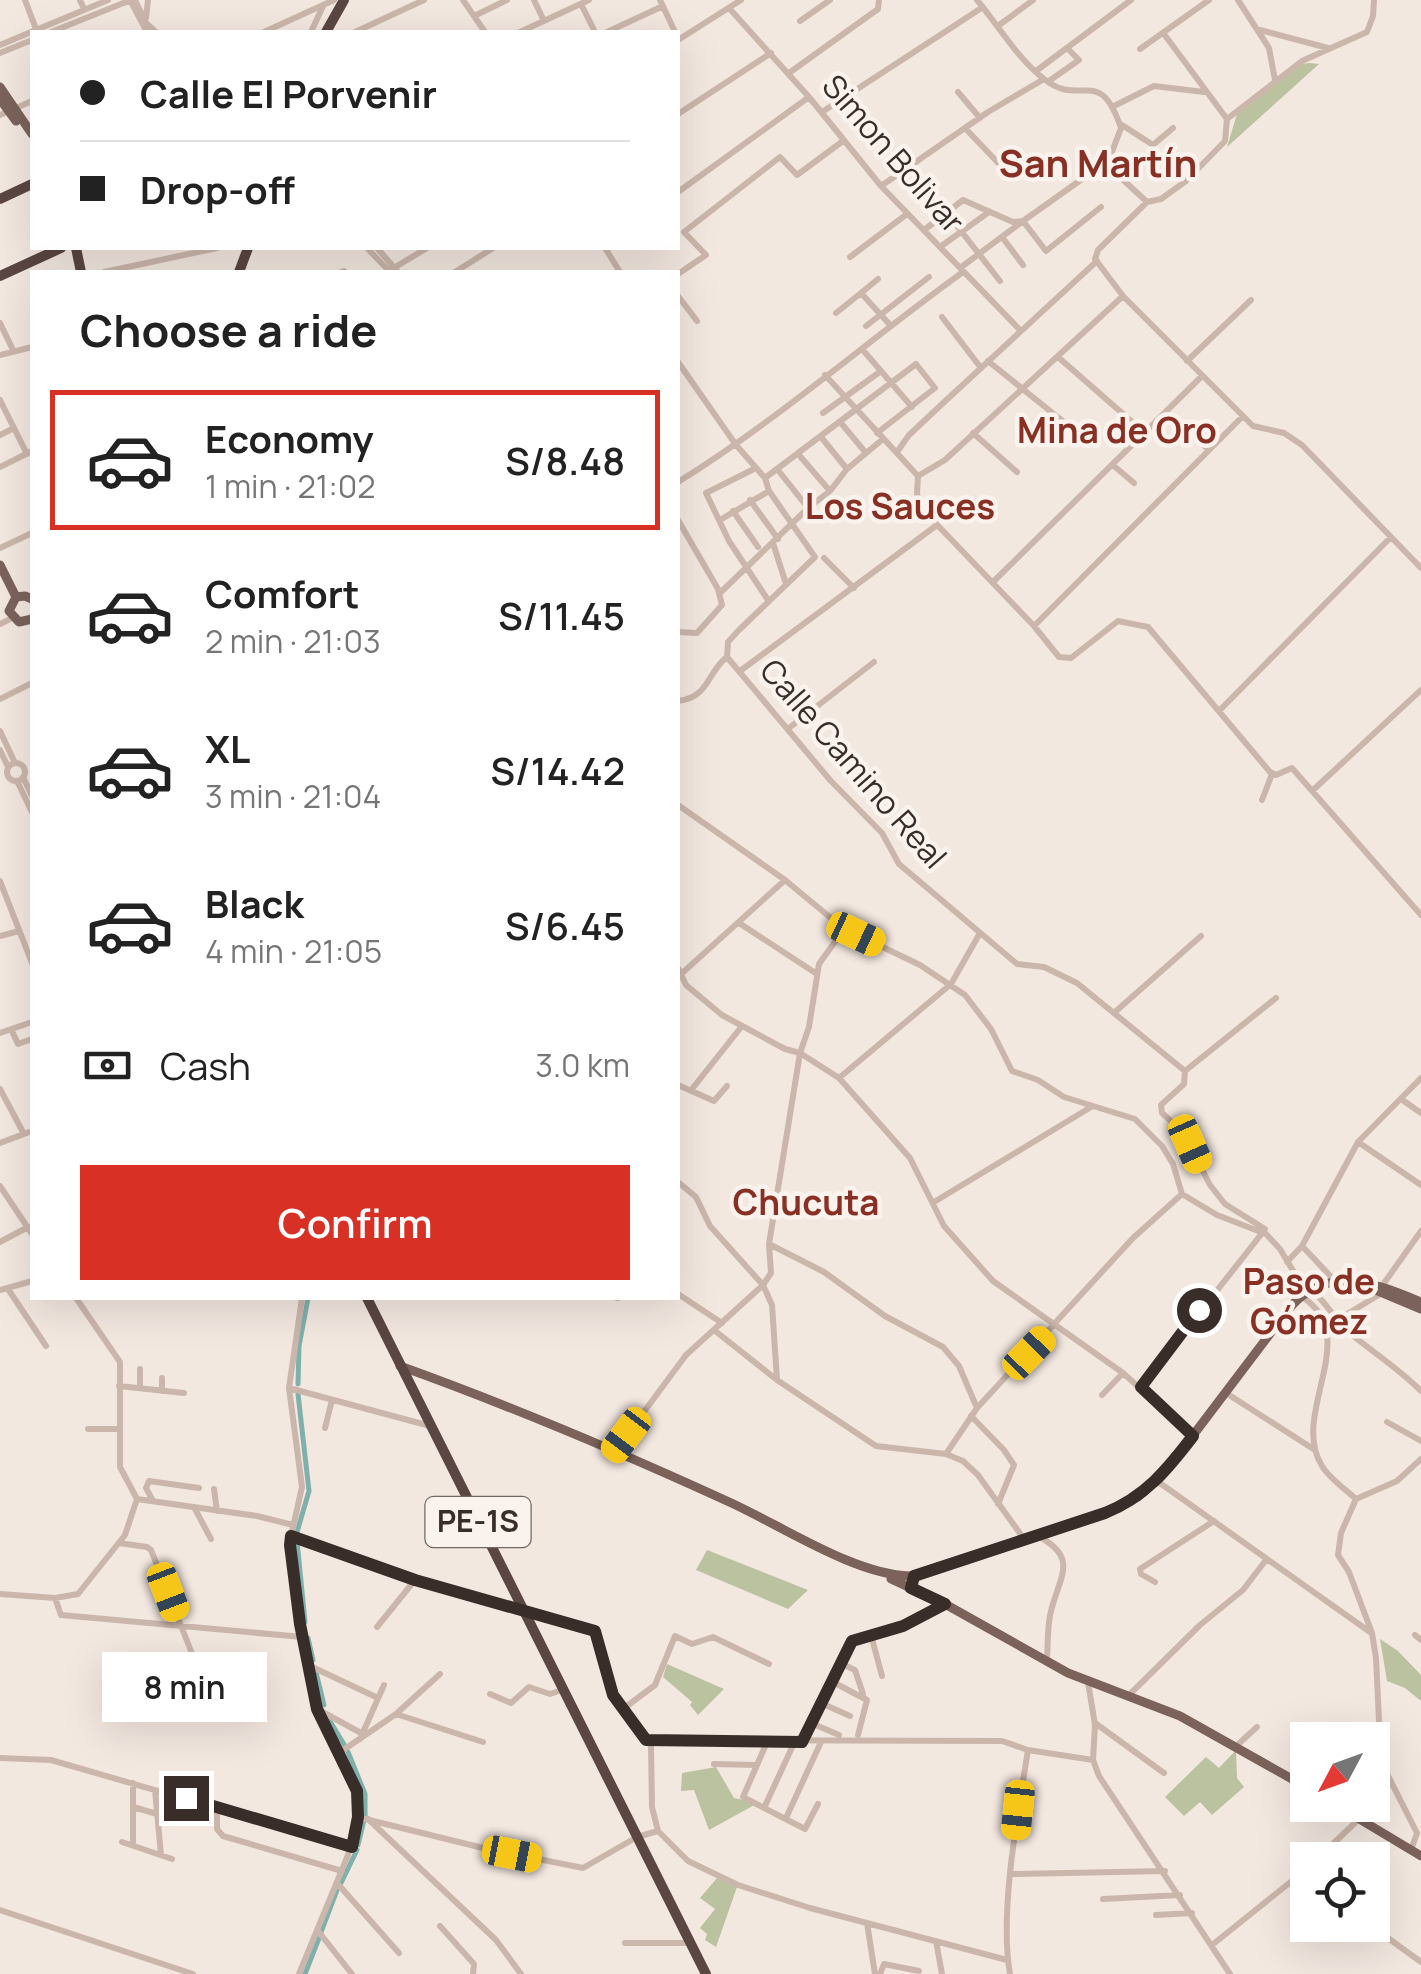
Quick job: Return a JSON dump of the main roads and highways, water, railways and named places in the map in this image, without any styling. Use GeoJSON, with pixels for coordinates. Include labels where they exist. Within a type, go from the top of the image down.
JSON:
{"type":"FeatureCollection","features":[{"type":"Feature","properties":{"kind":"highway"},"geometry":{"type":"LineString","coordinates":[[327,30],[344,0]]}},
{"type":"Feature","properties":{"kind":"highway"},"geometry":{"type":"LineString","coordinates":[[0,199],[30,185]]}},
{"type":"Feature","properties":{"kind":"highway"},"geometry":{"type":"LineString","coordinates":[[0,276],[57,250]]}},
{"type":"Feature","properties":{"kind":"highway","name":"PE-1S"},"geometry":{"type":"LineString","coordinates":[[367,1300],[706,1974]]}},
{"type":"Feature","properties":{"kind":"main road"},"geometry":{"type":"LineString","coordinates":[[0,87],[7,112],[30,132]]}},
{"type":"Feature","properties":{"kind":"main road"},"geometry":{"type":"LineString","coordinates":[[0,98],[30,141]]}},
{"type":"Feature","properties":{"kind":"main road"},"geometry":{"type":"LineString","coordinates":[[0,565],[5,587],[16,597],[30,598]]}},
{"type":"Feature","properties":{"kind":"main road"},"geometry":{"type":"LineString","coordinates":[[16,597],[10,606],[12,618],[30,622]]}},
{"type":"Feature","properties":{"kind":"main road"},"geometry":{"type":"LineString","coordinates":[[877,1573],[914,1576],[1129,1503],[1157,1481],[1294,1302],[1307,1294],[1353,1279],[1420,1307]]}},
{"type":"Feature","properties":{"kind":"main road"},"geometry":{"type":"LineString","coordinates":[[400,1366],[731,1502],[945,1604],[1088,1682],[1162,1708],[1290,1778]]}},
{"type":"Feature","properties":{"kind":"main road"},"geometry":{"type":"LineString","coordinates":[[911,1588],[914,1576]]}},
{"type":"Feature","properties":{"kind":"main road"},"geometry":{"type":"LineString","coordinates":[[1366,1822],[1416,1853]]}},
{"type":"Feature","properties":{"kind":"waterway"},"geometry":{"type":"LineString","coordinates":[[298,1384],[299,1346],[308,1300]]}},
{"type":"Feature","properties":{"kind":"waterway"},"geometry":{"type":"LineString","coordinates":[[297,1532],[309,1491],[298,1394]]}},
{"type":"Feature","properties":{"kind":"waterway"},"geometry":{"type":"LineString","coordinates":[[297,1541],[305,1622]]}},
{"type":"Feature","properties":{"kind":"waterway"},"geometry":{"type":"LineString","coordinates":[[308,1638],[313,1660]]}},
{"type":"Feature","properties":{"kind":"waterway"},"geometry":{"type":"LineString","coordinates":[[315,1668],[324,1705]]}},
{"type":"Feature","properties":{"kind":"waterway"},"geometry":{"type":"LineString","coordinates":[[328,1718],[345,1746]]}},
{"type":"Feature","properties":{"kind":"waterway"},"geometry":{"type":"LineString","coordinates":[[348,1752],[365,1794],[365,1816]]}},
{"type":"Feature","properties":{"kind":"waterway"},"geometry":{"type":"LineString","coordinates":[[358,1845],[364,1820]]}},
{"type":"Feature","properties":{"kind":"waterway"},"geometry":{"type":"LineString","coordinates":[[341,1883],[357,1850]]}},
{"type":"Feature","properties":{"kind":"waterway"},"geometry":{"type":"LineString","coordinates":[[321,1932],[337,1890]]}},
{"type":"Feature","properties":{"kind":"waterway"},"geometry":{"type":"LineString","coordinates":[[305,1974],[319,1938]]}},
{"type":"Feature","properties":{"kind":"district","name":"San Martín"},"geometry":{"type":"Point","coordinates":[1098,164]}},
{"type":"Feature","properties":{"kind":"district","name":"Mina de Oro"},"geometry":{"type":"Point","coordinates":[1117,431]}},
{"type":"Feature","properties":{"kind":"district","name":"Los Sauces"},"geometry":{"type":"Point","coordinates":[900,507]}},
{"type":"Feature","properties":{"kind":"district","name":"Chucuta"},"geometry":{"type":"Point","coordinates":[806,1203]}},
{"type":"Feature","properties":{"kind":"district","name":"Paso de Gómez"},"geometry":{"type":"Point","coordinates":[1309,1302]}}]}
